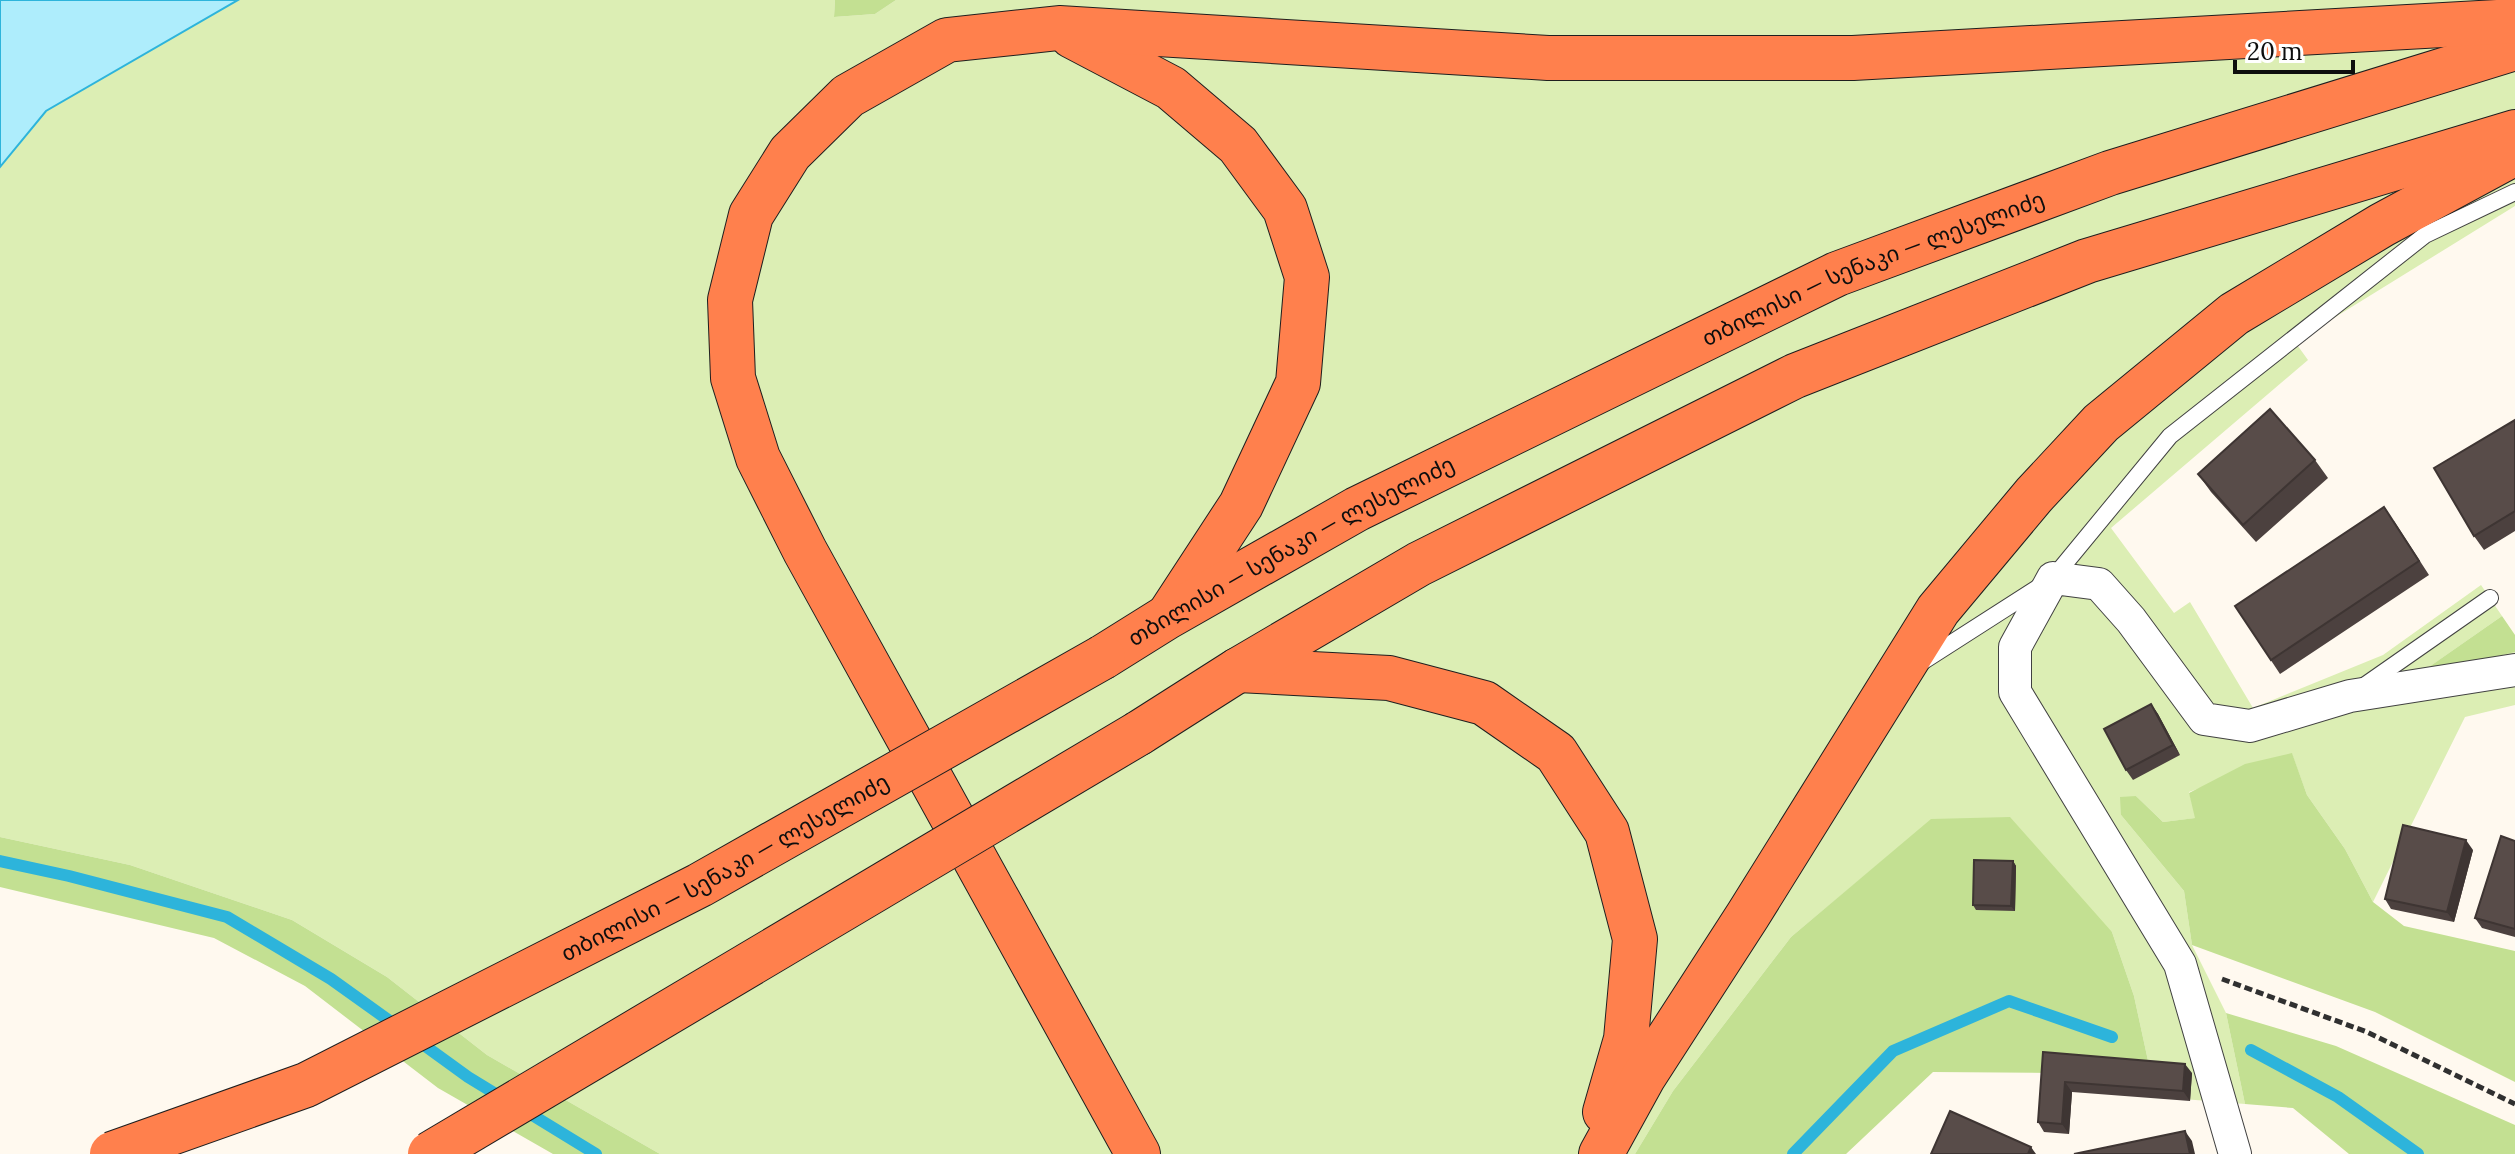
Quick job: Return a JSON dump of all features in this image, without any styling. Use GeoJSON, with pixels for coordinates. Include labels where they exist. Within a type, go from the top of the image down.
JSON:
{"type":"FeatureCollection","features":[{"type":"Feature","properties":{"kind":"highway"},"geometry":{"type":"LineString","coordinates":[[1138,1154],[805,551],[758,458],[733,378],[730,300],[751,215],[790,153],[848,96],[947,40],[1059,28],[1548,58],[1853,58],[2515,21]]}},
{"type":"Feature","properties":{"kind":"highway"},"geometry":{"type":"LineString","coordinates":[[1059,28],[1171,88],[1238,145],[1285,209],[1307,277],[1298,383],[1241,505],[1167,617]]}},
{"type":"Feature","properties":{"kind":"highway","name":"თბილისი — სენაკი — ლესელიძე"},"geometry":{"type":"LineString","coordinates":[[112,1154],[306,1085],[700,885],[1357,509],[1837,274],[2110,173],[2515,48]]}},
{"type":"Feature","properties":{"kind":"highway"},"geometry":{"type":"LineString","coordinates":[[430,1154],[1419,564],[1795,376],[2087,261],[2515,132]]}},
{"type":"Feature","properties":{"kind":"highway"},"geometry":{"type":"LineString","coordinates":[[1601,1154],[1644,1076],[1938,610],[2034,495],[2101,423],[2234,314],[2382,225],[2515,153]]}},
{"type":"Feature","properties":{"kind":"highway"},"geometry":{"type":"LineString","coordinates":[[1238,670],[1389,678],[1443,692],[1484,703],[1556,753],[1607,832],[1635,939],[1626,1039],[1593,1154]]}},
{"type":"Feature","properties":{"kind":"street"},"geometry":{"type":"LineString","coordinates":[[2235,1154],[2180,964],[2015,692],[2015,647],[2053,578],[2099,584],[2131,620],[2204,719],[2250,726],[2350,696],[2515,670]]}},
{"type":"Feature","properties":{"kind":"lane"},"geometry":{"type":"LineString","coordinates":[[1894,680],[2053,578],[2170,436],[2425,235],[2515,192]]}},
{"type":"Feature","properties":{"kind":"lane"},"geometry":{"type":"LineString","coordinates":[[2350,696],[2490,598]]}},
{"type":"Feature","properties":{"kind":"path"},"geometry":{"type":"LineString","coordinates":[[2180,964],[2367,1032],[2515,1104]]}},
{"type":"Feature","properties":{"kind":"green space"},"geometry":{"type":"Polygon","coordinates":[[[238,0],[835,0],[834,17],[875,14],[896,0],[2515,0],[2515,206],[2295,342],[2308,360],[2111,528],[2174,613],[2190,602],[2253,708],[2383,655],[2481,585],[2502,616],[2419,674],[2515,652],[2515,705],[2465,717],[2373,902],[2345,849],[2307,795],[2292,754],[2189,792],[2196,818],[2163,822],[2136,796],[2121,815],[2184,891],[2192,945],[2226,1013],[2245,1104],[2183,1099],[2155,1093],[2134,996],[2112,932],[1931,820],[1791,937],[1673,1091],[1635,1154],[660,1154],[487,1055],[387,977],[292,920],[130,865],[0,837],[0,167],[46,111],[238,0]]]}},
{"type":"Feature","properties":{"kind":"green space"},"geometry":{"type":"Polygon","coordinates":[[[835,0],[896,0],[875,14],[834,17],[835,0]]]}},
{"type":"Feature","properties":{"kind":"green space"},"geometry":{"type":"Polygon","coordinates":[[[2502,616],[2515,635],[2515,652],[2416,676],[2502,616]]]}},
{"type":"Feature","properties":{"kind":"green space"},"geometry":{"type":"Polygon","coordinates":[[[2292,753],[2307,795],[2345,849],[2373,902],[2404,926],[2515,951],[2515,1082],[2375,1012],[2192,945],[2184,891],[2121,815],[2120,797],[2136,796],[2163,822],[2195,818],[2189,793],[2245,764],[2292,753]]]}},
{"type":"Feature","properties":{"kind":"green space"},"geometry":{"type":"Polygon","coordinates":[[[2010,817],[2112,932],[2134,996],[2155,1093],[2052,1073],[1933,1072],[1846,1154],[1635,1154],[1673,1091],[1791,937],[1931,819],[2010,817]]]}},
{"type":"Feature","properties":{"kind":"green space"},"geometry":{"type":"Polygon","coordinates":[[[0,837],[130,865],[292,920],[387,977],[487,1055],[660,1154],[553,1154],[438,1088],[305,986],[214,938],[0,887],[0,837]]]}},
{"type":"Feature","properties":{"kind":"green space"},"geometry":{"type":"Polygon","coordinates":[[[2226,1013],[2336,1046],[2515,1125],[2515,1154],[2349,1154],[2293,1108],[2245,1104],[2226,1013]]]}},
{"type":"Feature","properties":{"kind":"water"},"geometry":{"type":"Polygon","coordinates":[[[0,0],[238,0],[46,111],[0,167],[0,0]]]}},
{"type":"Feature","properties":{"kind":"building"},"geometry":{"type":"Polygon","coordinates":[[[2270,409],[2315,460],[2243,525],[2198,474],[2270,409]]]}},
{"type":"Feature","properties":{"kind":"building"},"geometry":{"type":"Polygon","coordinates":[[[2515,420],[2515,511],[2474,536],[2434,468],[2515,420]]]}},
{"type":"Feature","properties":{"kind":"building"},"geometry":{"type":"Polygon","coordinates":[[[2384,507],[2419,561],[2271,660],[2235,606],[2384,507]]]}},
{"type":"Feature","properties":{"kind":"building"},"geometry":{"type":"Polygon","coordinates":[[[2151,704],[2173,745],[2126,770],[2104,729],[2151,704]]]}},
{"type":"Feature","properties":{"kind":"building"},"geometry":{"type":"Polygon","coordinates":[[[2403,825],[2466,840],[2447,912],[2385,899],[2403,825]]]}},
{"type":"Feature","properties":{"kind":"building"},"geometry":{"type":"Polygon","coordinates":[[[2501,836],[2515,841],[2515,929],[2475,918],[2501,836]]]}},
{"type":"Feature","properties":{"kind":"building"},"geometry":{"type":"Polygon","coordinates":[[[1974,860],[2013,861],[2011,906],[1973,905],[1974,860]]]}},
{"type":"Feature","properties":{"kind":"building"},"geometry":{"type":"Polygon","coordinates":[[[2043,1052],[2185,1064],[2183,1091],[2065,1082],[2062,1124],[2038,1122],[2043,1052]]]}},
{"type":"Feature","properties":{"kind":"building"},"geometry":{"type":"Polygon","coordinates":[[[1950,1111],[2031,1147],[2028,1154],[1931,1154],[1950,1111]]]}},
{"type":"Feature","properties":{"kind":"building"},"geometry":{"type":"Polygon","coordinates":[[[2185,1131],[2190,1154],[2074,1154],[2185,1131]]]}},
{"type":"Feature","properties":{"kind":"waterway"},"geometry":{"type":"LineString","coordinates":[[0,861],[227,917],[331,979],[398,1027]]}},
{"type":"Feature","properties":{"kind":"waterway"},"geometry":{"type":"LineString","coordinates":[[1793,1154],[1893,1051],[2009,1001],[2112,1037]]}},
{"type":"Feature","properties":{"kind":"waterway"},"geometry":{"type":"LineString","coordinates":[[417,1040],[504,1099]]}},
{"type":"Feature","properties":{"kind":"waterway"},"geometry":{"type":"LineString","coordinates":[[2251,1050],[2338,1097],[2418,1154]]}},
{"type":"Feature","properties":{"kind":"waterway"},"geometry":{"type":"LineString","coordinates":[[524,1110],[596,1154]]}}]}
